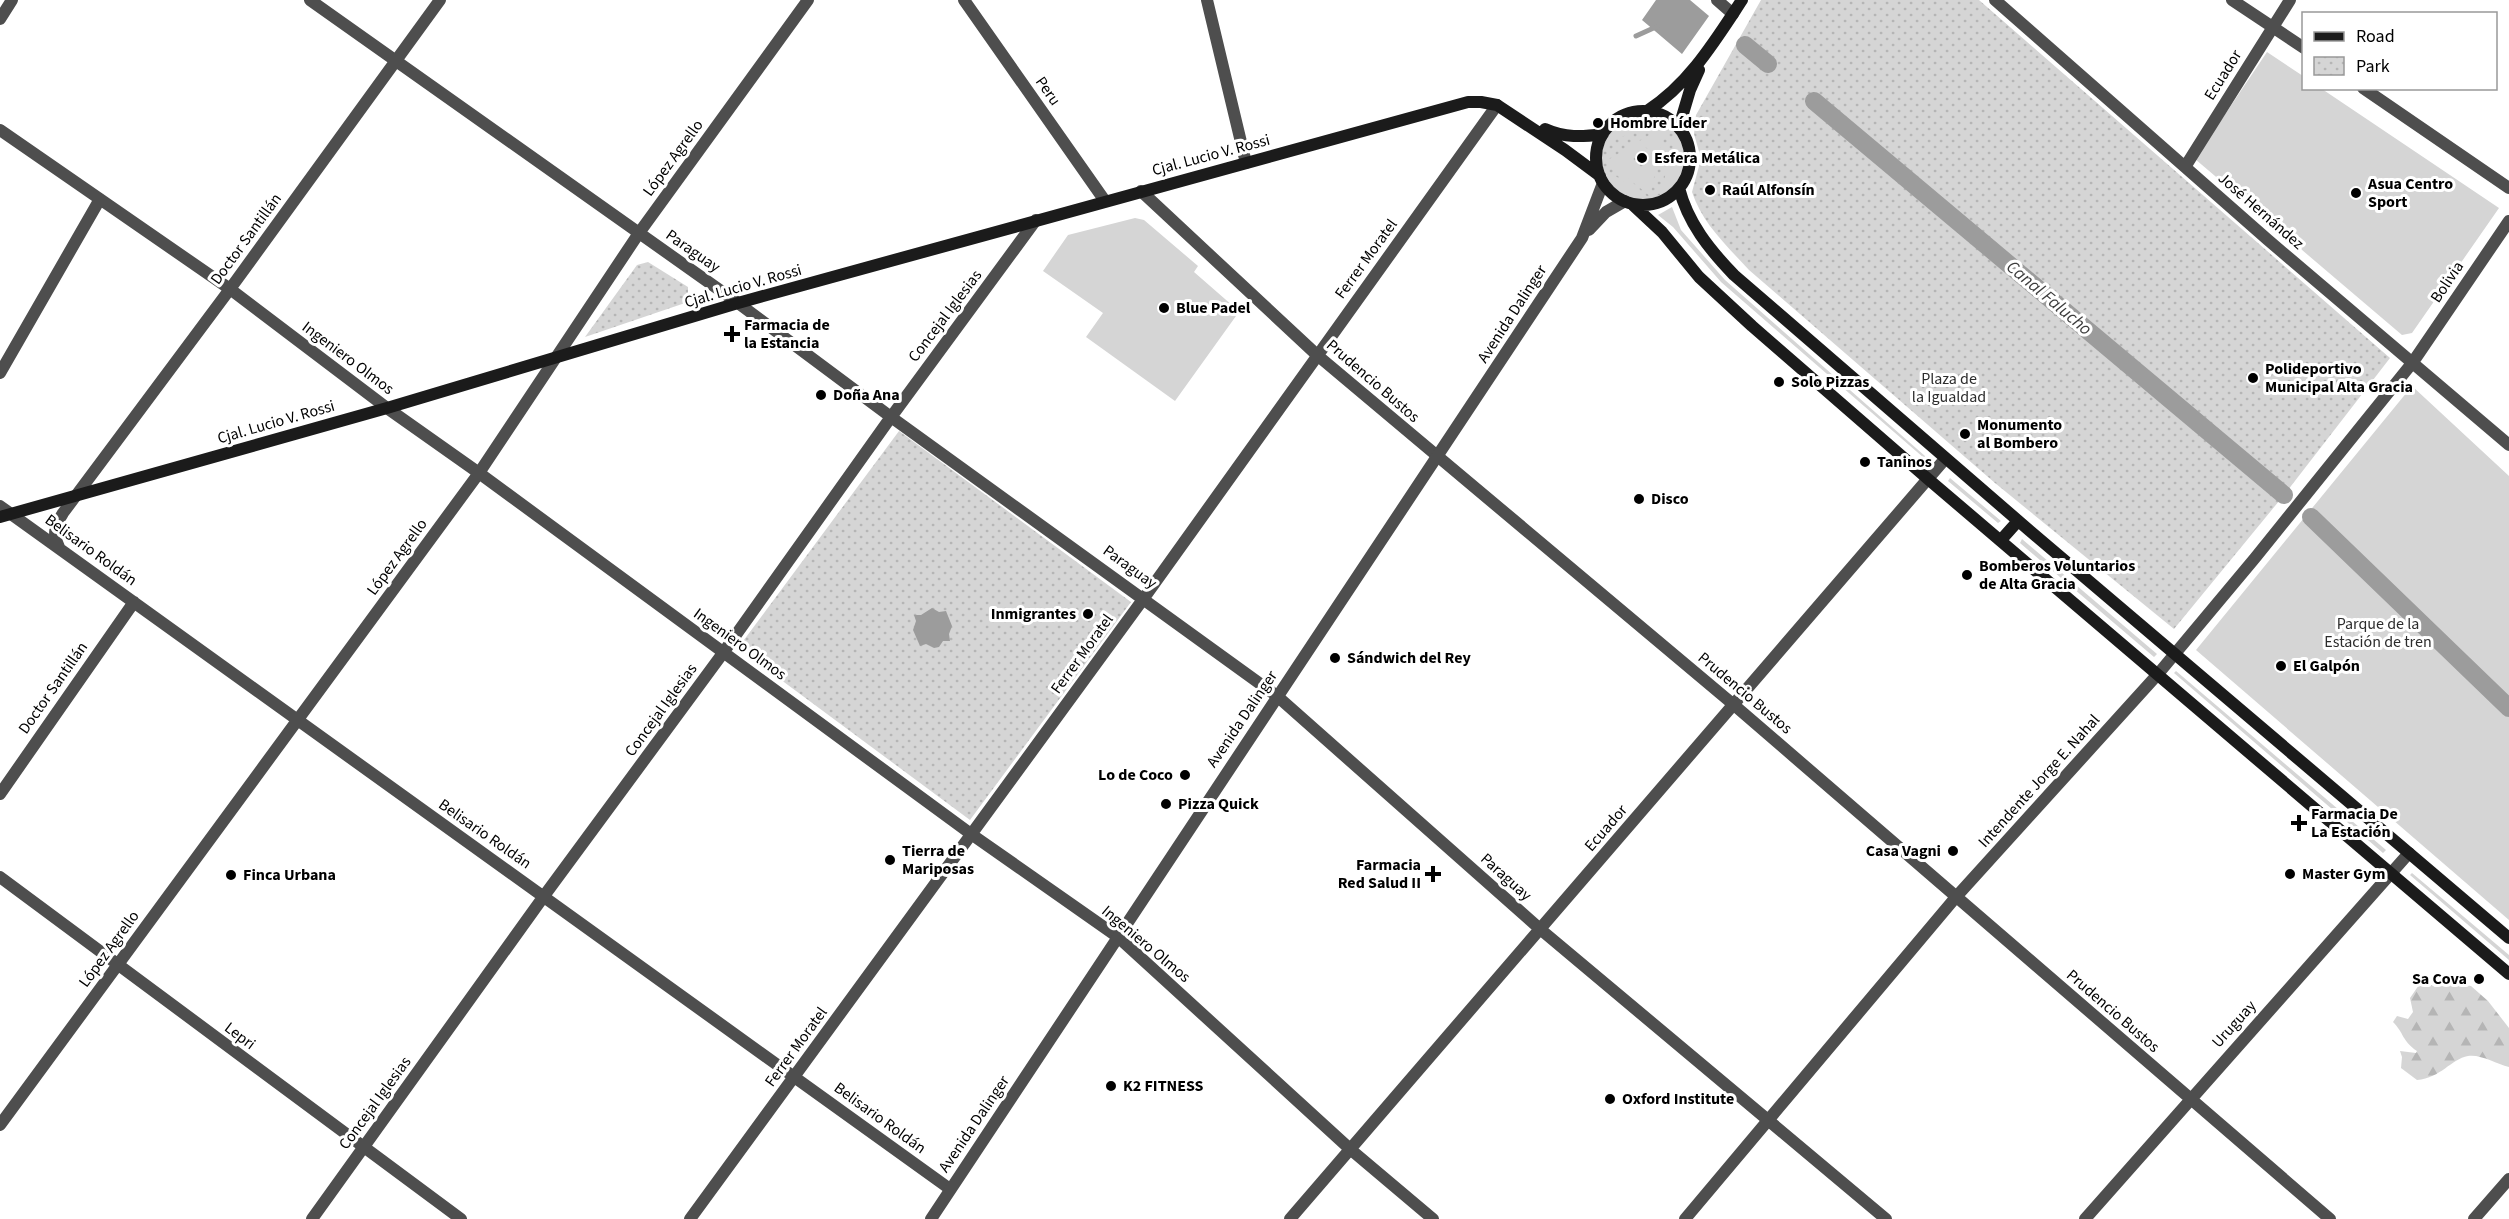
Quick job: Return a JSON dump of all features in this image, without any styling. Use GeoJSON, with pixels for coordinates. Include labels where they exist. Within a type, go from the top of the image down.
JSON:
{"type":"FeatureCollection","features":[{"type":"Feature","properties":{"kind":"main road"},"geometry":{"type":"LineString","coordinates":[[1647,111],[1665,99],[1682,83],[1707,52],[1742,0]]}},
{"type":"Feature","properties":{"kind":"main road"},"geometry":{"type":"LineString","coordinates":[[1679,127],[1689,90],[1707,52]]}},
{"type":"Feature","properties":{"kind":"main road","name":"Cjal. Lucio V. Rossi"},"geometry":{"type":"LineString","coordinates":[[5,516],[387,408],[738,303],[1141,191],[1468,102],[1497,105]]}},
{"type":"Feature","properties":{"kind":"main road"},"geometry":{"type":"LineString","coordinates":[[1497,105],[1519,118],[1602,179],[1613,194],[1629,202],[1662,232],[1715,293],[1928,479],[2509,974]]}},
{"type":"Feature","properties":{"kind":"main road"},"geometry":{"type":"LineString","coordinates":[[1602,179],[1596,154],[1603,134],[1612,122],[1625,114],[1647,111],[1668,117],[1679,127],[1686,139],[1690,154],[1689,168],[1679,188],[1668,198],[1654,203],[1629,202]]}},
{"type":"Feature","properties":{"kind":"main road"},"geometry":{"type":"LineString","coordinates":[[1519,118],[1558,135],[1584,137],[1603,134]]}},
{"type":"Feature","properties":{"kind":"main road"},"geometry":{"type":"LineString","coordinates":[[1679,188],[1690,217],[1703,240],[1734,275],[1945,459],[2509,938]]}},
{"type":"Feature","properties":{"kind":"main road"},"geometry":{"type":"LineString","coordinates":[[2001,540],[2018,521]]}},
{"type":"Feature","properties":{"kind":"street"},"geometry":{"type":"LineString","coordinates":[[0,19],[12,0]]}},
{"type":"Feature","properties":{"kind":"street","name":"Paraguay"},"geometry":{"type":"LineString","coordinates":[[310,0],[738,303],[891,417],[1144,597],[1277,696],[1540,929],[1886,1219]]}},
{"type":"Feature","properties":{"kind":"street","name":"Doctor Santillán"},"geometry":{"type":"LineString","coordinates":[[59,547],[54,537],[55,529],[63,513],[397,62],[440,0]]}},
{"type":"Feature","properties":{"kind":"street","name":"López Agrello"},"geometry":{"type":"LineString","coordinates":[[0,1125],[479,473],[639,233],[808,0]]}},
{"type":"Feature","properties":{"kind":"street","name":"Peru"},"geometry":{"type":"LineString","coordinates":[[964,0],[1106,201]]}},
{"type":"Feature","properties":{"kind":"street"},"geometry":{"type":"LineString","coordinates":[[1207,0],[1246,163]]}},
{"type":"Feature","properties":{"kind":"street"},"geometry":{"type":"LineString","coordinates":[[1717,0],[1733,14]]}},
{"type":"Feature","properties":{"kind":"street","name":"José Hernández"},"geometry":{"type":"LineString","coordinates":[[1995,0],[2185,167],[2509,445]]}},
{"type":"Feature","properties":{"kind":"street"},"geometry":{"type":"LineString","coordinates":[[2232,0],[2302,47]]}},
{"type":"Feature","properties":{"kind":"street","name":"Ecuador"},"geometry":{"type":"LineString","coordinates":[[2185,167],[2290,0]]}},
{"type":"Feature","properties":{"kind":"street"},"geometry":{"type":"LineString","coordinates":[[2366,90],[2509,188]]}},
{"type":"Feature","properties":{"kind":"street","name":"Ferrer Moratel"},"geometry":{"type":"LineString","coordinates":[[690,1219],[1144,597],[1497,105]]}},
{"type":"Feature","properties":{"kind":"street","name":"Ingeniero Olmos"},"geometry":{"type":"LineString","coordinates":[[0,130],[230,289],[387,408],[971,834],[1118,938],[1350,1149],[1433,1219]]}},
{"type":"Feature","properties":{"kind":"street","name":"Avenida Dalinger"},"geometry":{"type":"LineString","coordinates":[[1582,237],[1602,179]]}},
{"type":"Feature","properties":{"kind":"street","name":"Prudencio Bustos"},"geometry":{"type":"LineString","coordinates":[[1141,191],[1317,355],[1734,705],[2188,1099],[2330,1219]]}},
{"type":"Feature","properties":{"kind":"street"},"geometry":{"type":"LineString","coordinates":[[0,373],[100,199]]}},
{"type":"Feature","properties":{"kind":"street","name":"Avenida Dalinger"},"geometry":{"type":"LineString","coordinates":[[931,1219],[1582,237],[1606,212],[1629,202]]}},
{"type":"Feature","properties":{"kind":"street","name":"Concejal Iglesias"},"geometry":{"type":"LineString","coordinates":[[312,1219],[544,896],[723,653],[891,417],[1036,220]]}},
{"type":"Feature","properties":{"kind":"street","name":"Bolivia"},"geometry":{"type":"LineString","coordinates":[[2413,362],[2509,221]]}},
{"type":"Feature","properties":{"kind":"street","name":"Intendente Jorge E. Nahal"},"geometry":{"type":"LineString","coordinates":[[1684,1219],[1956,897],[2158,674],[2413,362]]}},
{"type":"Feature","properties":{"kind":"street","name":"Ecuador"},"geometry":{"type":"LineString","coordinates":[[1290,1219],[1945,459]]}},
{"type":"Feature","properties":{"kind":"street","name":"Belisario Roldán"},"geometry":{"type":"LineString","coordinates":[[0,506],[5,516],[59,547],[297,721],[950,1189]]}},
{"type":"Feature","properties":{"kind":"street","name":"Doctor Santillán"},"geometry":{"type":"LineString","coordinates":[[0,794],[134,602]]}},
{"type":"Feature","properties":{"kind":"street","name":"Uruguay"},"geometry":{"type":"LineString","coordinates":[[2085,1219],[2188,1099],[2409,853]]}},
{"type":"Feature","properties":{"kind":"street","name":"Lepri"},"geometry":{"type":"LineString","coordinates":[[0,877],[461,1219]]}},
{"type":"Feature","properties":{"kind":"street"},"geometry":{"type":"LineString","coordinates":[[2474,1219],[2509,1179]]}},
{"type":"Feature","properties":{"kind":"green space","name":"Plaza de la Igualdad"},"geometry":{"type":"Polygon","coordinates":[[[1761,0],[1979,0],[2390,358],[2284,495],[2174,629],[1995,483],[1749,270],[1702,214],[1692,192],[1700,155],[1694,134],[1696,115],[1761,0]]]}},
{"type":"Feature","properties":{"kind":"green space","name":"Asua Centro Sport"},"geometry":{"type":"Polygon","coordinates":[[[2267,52],[2302,75],[2302,90],[2323,90],[2499,208],[2412,333],[2402,335],[2195,159],[2267,52]]]}},
{"type":"Feature","properties":{"kind":"green space"},"geometry":{"type":"Polygon","coordinates":[[[1643,117],[1659,120],[1672,129],[1681,142],[1684,158],[1681,174],[1672,187],[1659,196],[1643,199],[1627,196],[1614,187],[1605,174],[1602,158],[1605,142],[1614,129],[1627,120],[1643,117]]]}},
{"type":"Feature","properties":{"kind":"green space"},"geometry":{"type":"Polygon","coordinates":[[[1665,123],[1676,135],[1660,195],[1650,198],[1603,168],[1602,155],[1605,142],[1665,123]],[[1666,125],[1606,161],[1650,196],[1666,125]]]}},
{"type":"Feature","properties":{"kind":"green space"},"geometry":{"type":"Polygon","coordinates":[[[1642,147],[1650,150],[1653,158],[1650,166],[1642,169],[1634,166],[1631,158],[1634,150],[1642,147]]]}},
{"type":"Feature","properties":{"kind":"green space"},"geometry":{"type":"Polygon","coordinates":[[[1672,207],[1681,230],[1725,280],[1925,456],[1924,458],[1721,282],[1673,227],[1658,215],[1672,207]]]}},
{"type":"Feature","properties":{"kind":"green space","name":"Blue Padel"},"geometry":{"type":"Polygon","coordinates":[[[1135,218],[1144,220],[1198,266],[1194,272],[1233,306],[1229,311],[1236,316],[1175,401],[1086,337],[1103,313],[1043,271],[1068,235],[1135,218]]]}},
{"type":"Feature","properties":{"kind":"green space"},"geometry":{"type":"Polygon","coordinates":[[[648,262],[688,287],[688,302],[585,337],[637,265],[648,262]]]}},
{"type":"Feature","properties":{"kind":"green space","name":"Parque de la Estación de tren"},"geometry":{"type":"Polygon","coordinates":[[[2412,386],[2509,476],[2509,920],[2196,650],[2412,386]]]}},
{"type":"Feature","properties":{"kind":"green space"},"geometry":{"type":"Polygon","coordinates":[[[899,431],[1131,602],[970,820],[738,648],[899,431]]]}},
{"type":"Feature","properties":{"kind":"green space"},"geometry":{"type":"Polygon","coordinates":[[[1950,478],[2001,521],[1998,523],[1948,481],[1950,478]]]}},
{"type":"Feature","properties":{"kind":"green space"},"geometry":{"type":"Polygon","coordinates":[[[2022,539],[2157,654],[2154,657],[2020,543],[2022,539]]]}},
{"type":"Feature","properties":{"kind":"green space"},"geometry":{"type":"Polygon","coordinates":[[[2176,671],[2386,850],[2383,853],[2174,673],[2176,671]]]}},
{"type":"Feature","properties":{"kind":"green space"},"geometry":{"type":"Polygon","coordinates":[[[2412,873],[2509,955],[2509,960],[2410,875],[2412,873]]]}},
{"type":"Feature","properties":{"kind":"green space"},"geometry":{"type":"Polygon","coordinates":[[[2427,983],[2435,987],[2448,983],[2471,986],[2488,1001],[2509,1028],[2509,1067],[2483,1058],[2468,1056],[2433,1076],[2417,1080],[2401,1068],[2400,1051],[2416,1053],[2417,1051],[2408,1044],[2393,1022],[2397,1016],[2408,1019],[2413,1012],[2410,998],[2419,985],[2427,983]]]}},
{"type":"Feature","properties":{"kind":"shaded area"},"geometry":{"type":"Polygon","coordinates":[[[1656,0],[1690,0],[1709,16],[1682,54],[1642,20],[1656,0]]]}},
{"type":"Feature","properties":{"kind":"shaded area"},"geometry":{"type":"Polygon","coordinates":[[[932,608],[939,612],[946,611],[952,626],[949,634],[950,641],[943,641],[939,647],[934,648],[926,644],[920,646],[913,630],[916,621],[914,615],[921,615],[932,608]]]}},
{"type":"Feature","properties":{"kind":"waterway"},"geometry":{"type":"LineString","coordinates":[[1636,36],[1658,26]]}},
{"type":"Feature","properties":{"kind":"waterway","name":"Canal Falucho"},"geometry":{"type":"LineString","coordinates":[[1745,45],[1768,64]]}},
{"type":"Feature","properties":{"kind":"waterway","name":"Canal Falucho"},"geometry":{"type":"LineString","coordinates":[[1814,101],[2284,495]]}},
{"type":"Feature","properties":{"kind":"waterway","name":"Canal Falucho"},"geometry":{"type":"LineString","coordinates":[[2311,517],[2509,708]]}},
{"type":"Feature","properties":{"kind":"place","name":"Hombre Líder"},"geometry":{"type":"Point","coordinates":[1598,123]}},
{"type":"Feature","properties":{"kind":"place","name":"Esfera Metálica"},"geometry":{"type":"Point","coordinates":[1642,158]}},
{"type":"Feature","properties":{"kind":"place","name":"Raúl Alfonsín"},"geometry":{"type":"Point","coordinates":[1710,190]}},
{"type":"Feature","properties":{"kind":"place","name":"Asua Centro Sport"},"geometry":{"type":"Point","coordinates":[2356,193]}},
{"type":"Feature","properties":{"kind":"place","name":"Blue Padel"},"geometry":{"type":"Point","coordinates":[1164,308]}},
{"type":"Feature","properties":{"kind":"place","name":"Farmacia de la Estancia"},"geometry":{"type":"Point","coordinates":[732,334]}},
{"type":"Feature","properties":{"kind":"place","name":"Polideportivo Municipal Alta Gracia"},"geometry":{"type":"Point","coordinates":[2253,378]}},
{"type":"Feature","properties":{"kind":"place","name":"Solo Pizzas"},"geometry":{"type":"Point","coordinates":[1779,382]}},
{"type":"Feature","properties":{"kind":"place","name":"Doña Ana"},"geometry":{"type":"Point","coordinates":[821,395]}},
{"type":"Feature","properties":{"kind":"place","name":"Monumento al Bombero"},"geometry":{"type":"Point","coordinates":[1965,434]}},
{"type":"Feature","properties":{"kind":"place","name":"Taninos"},"geometry":{"type":"Point","coordinates":[1865,462]}},
{"type":"Feature","properties":{"kind":"place","name":"Disco"},"geometry":{"type":"Point","coordinates":[1639,499]}},
{"type":"Feature","properties":{"kind":"place","name":"Bomberos Voluntarios de Alta Gracia"},"geometry":{"type":"Point","coordinates":[1967,575]}},
{"type":"Feature","properties":{"kind":"place","name":"Inmigrantes"},"geometry":{"type":"Point","coordinates":[1088,614]}},
{"type":"Feature","properties":{"kind":"place","name":"Sándwich del Rey"},"geometry":{"type":"Point","coordinates":[1335,658]}},
{"type":"Feature","properties":{"kind":"place","name":"El Galpón"},"geometry":{"type":"Point","coordinates":[2281,666]}},
{"type":"Feature","properties":{"kind":"place","name":"Lo de Coco"},"geometry":{"type":"Point","coordinates":[1185,775]}},
{"type":"Feature","properties":{"kind":"place","name":"Pizza Quick"},"geometry":{"type":"Point","coordinates":[1166,804]}},
{"type":"Feature","properties":{"kind":"place","name":"Farmacia De La Estación"},"geometry":{"type":"Point","coordinates":[2299,823]}},
{"type":"Feature","properties":{"kind":"place","name":"Casa Vagni"},"geometry":{"type":"Point","coordinates":[1953,851]}},
{"type":"Feature","properties":{"kind":"place","name":"Tierra de Mariposas"},"geometry":{"type":"Point","coordinates":[890,860]}},
{"type":"Feature","properties":{"kind":"place","name":"Farmacia Red Salud II"},"geometry":{"type":"Point","coordinates":[1433,874]}},
{"type":"Feature","properties":{"kind":"place","name":"Master Gym"},"geometry":{"type":"Point","coordinates":[2290,874]}},
{"type":"Feature","properties":{"kind":"place","name":"Finca Urbana"},"geometry":{"type":"Point","coordinates":[231,875]}},
{"type":"Feature","properties":{"kind":"place","name":"Sa Cova"},"geometry":{"type":"Point","coordinates":[2479,979]}},
{"type":"Feature","properties":{"kind":"place","name":"K2 FITNESS"},"geometry":{"type":"Point","coordinates":[1111,1086]}},
{"type":"Feature","properties":{"kind":"place","name":"Oxford Institute"},"geometry":{"type":"Point","coordinates":[1610,1099]}}]}
